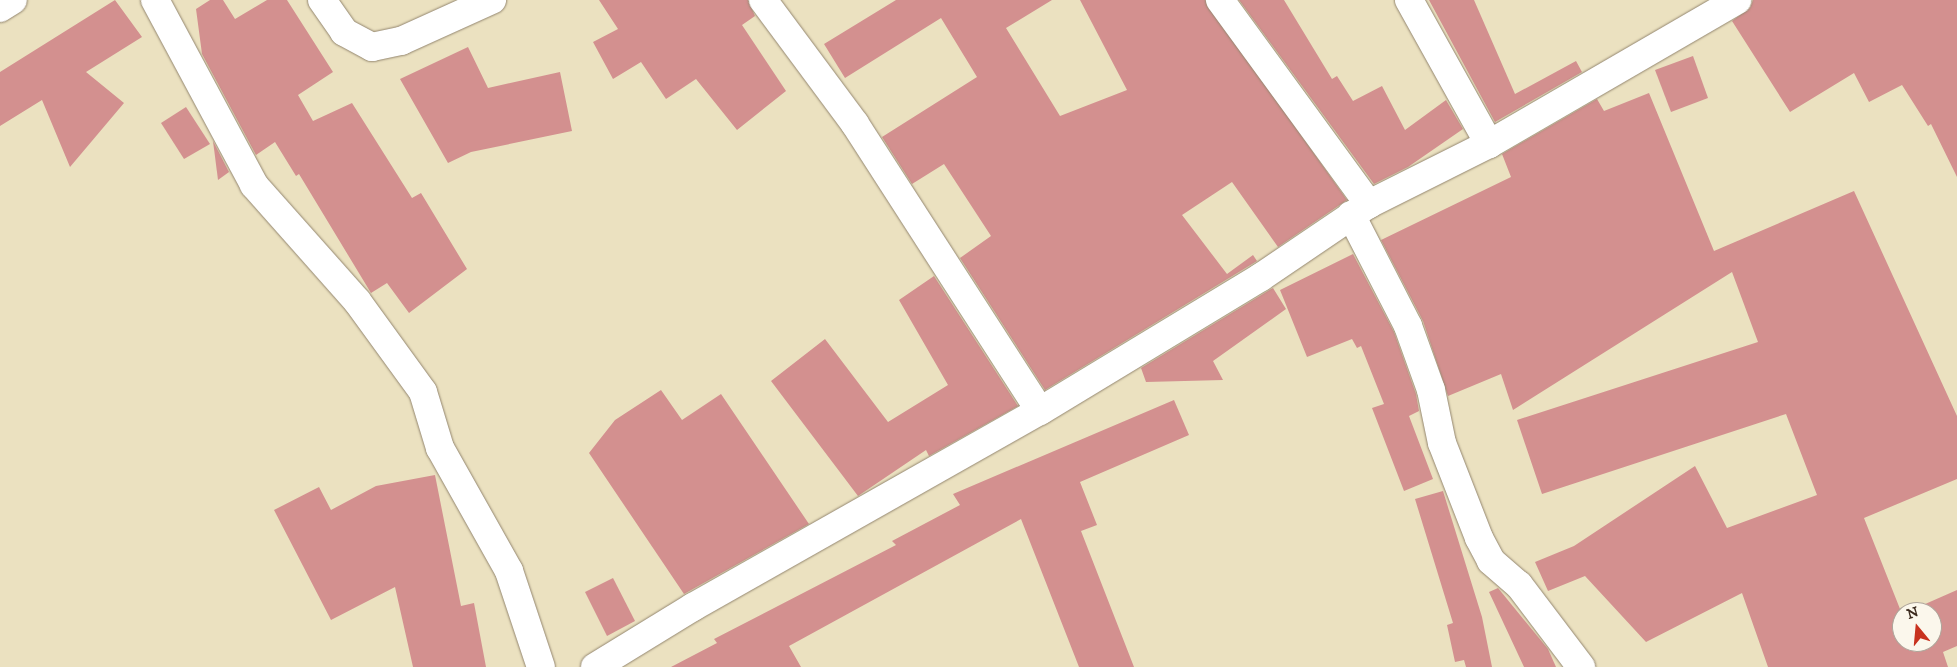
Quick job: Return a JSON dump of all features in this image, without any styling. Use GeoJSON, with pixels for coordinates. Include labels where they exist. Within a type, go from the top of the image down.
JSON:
{"type":"FeatureCollection","features":[{"type":"Feature","properties":{"kind":"street"},"geometry":{"type":"LineString","coordinates":[[0,8],[14,0]]}},
{"type":"Feature","properties":{"kind":"street"},"geometry":{"type":"LineString","coordinates":[[155,0],[254,185],[357,300],[423,392],[440,448],[509,571],[541,667]]}},
{"type":"Feature","properties":{"kind":"street"},"geometry":{"type":"LineString","coordinates":[[322,0],[344,32],[372,47],[401,41],[492,0]]}},
{"type":"Feature","properties":{"kind":"street"},"geometry":{"type":"LineString","coordinates":[[764,0],[861,132],[1040,411]]}},
{"type":"Feature","properties":{"kind":"street"},"geometry":{"type":"LineString","coordinates":[[1220,0],[1360,210],[1408,326],[1431,390],[1442,443],[1479,538],[1491,561],[1519,585],[1581,667]]}},
{"type":"Feature","properties":{"kind":"street"},"geometry":{"type":"LineString","coordinates":[[1409,0],[1490,144]]}},
{"type":"Feature","properties":{"kind":"street"},"geometry":{"type":"LineString","coordinates":[[595,667],[693,606],[1040,411],[1261,277],[1360,210],[1490,144],[1737,0]]}},
{"type":"Feature","properties":{"kind":"building"},"geometry":{"type":"Polygon","coordinates":[[[115,0],[142,37],[86,72],[124,103],[70,167],[42,100],[0,126],[0,72],[115,0]]]}},
{"type":"Feature","properties":{"kind":"building"},"geometry":{"type":"Polygon","coordinates":[[[210,0],[223,0],[235,19],[267,0],[287,0],[333,72],[298,95],[313,121],[352,103],[412,198],[421,193],[467,269],[409,313],[387,283],[371,293],[299,174],[296,176],[275,142],[256,155],[202,54],[196,9],[210,0]]]}},
{"type":"Feature","properties":{"kind":"building"},"geometry":{"type":"Polygon","coordinates":[[[599,0],[748,0],[755,16],[742,25],[786,91],[737,130],[696,79],[666,99],[641,62],[613,79],[593,42],[618,29],[599,0]]]}},
{"type":"Feature","properties":{"kind":"building"},"geometry":{"type":"Polygon","coordinates":[[[896,0],[1052,0],[1006,28],[1060,116],[1127,90],[1080,0],[1205,0],[1347,200],[1278,247],[1232,182],[1182,215],[1227,274],[1253,255],[1257,261],[1045,390],[960,258],[991,236],[944,164],[912,184],[882,137],[977,77],[941,18],[845,78],[824,44],[896,0]]]}},
{"type":"Feature","properties":{"kind":"building"},"geometry":{"type":"Polygon","coordinates":[[[1239,0],[1284,0],[1332,79],[1337,76],[1353,101],[1382,86],[1405,130],[1446,100],[1463,129],[1408,167],[1374,184],[1239,0]]]}},
{"type":"Feature","properties":{"kind":"building"},"geometry":{"type":"Polygon","coordinates":[[[1429,0],[1474,0],[1515,94],[1576,61],[1582,72],[1495,122],[1429,0]]]}},
{"type":"Feature","properties":{"kind":"building"},"geometry":{"type":"Polygon","coordinates":[[[1753,0],[1957,0],[1957,177],[1931,124],[1928,126],[1902,85],[1869,102],[1854,73],[1790,112],[1732,21],[1750,8],[1753,0]]]}},
{"type":"Feature","properties":{"kind":"building"},"geometry":{"type":"Polygon","coordinates":[[[468,47],[488,88],[560,72],[572,131],[471,152],[448,163],[400,79],[468,47]]]}},
{"type":"Feature","properties":{"kind":"building"},"geometry":{"type":"Polygon","coordinates":[[[1693,56],[1708,98],[1671,112],[1655,70],[1693,56]]]}},
{"type":"Feature","properties":{"kind":"building"},"geometry":{"type":"Polygon","coordinates":[[[1649,93],[1714,251],[1854,191],[1957,416],[1957,479],[1864,518],[1897,602],[1892,602],[1892,652],[1942,652],[1942,602],[1930,602],[1957,590],[1957,646],[1943,652],[1948,667],[1768,667],[1742,593],[1646,642],[1585,576],[1548,591],[1535,562],[1574,546],[1695,466],[1727,528],[1817,495],[1786,414],[1542,494],[1517,420],[1758,342],[1732,272],[1513,410],[1501,374],[1448,396],[1423,321],[1381,240],[1511,177],[1502,154],[1597,99],[1604,111],[1649,93]]]}},
{"type":"Feature","properties":{"kind":"building"},"geometry":{"type":"Polygon","coordinates":[[[186,107],[210,144],[184,159],[161,123],[186,107]]]}},
{"type":"Feature","properties":{"kind":"building"},"geometry":{"type":"Polygon","coordinates":[[[213,141],[229,172],[218,180],[213,141]]]}},
{"type":"Feature","properties":{"kind":"building"},"geometry":{"type":"Polygon","coordinates":[[[1353,254],[1394,332],[1416,394],[1419,411],[1409,416],[1433,479],[1404,491],[1372,408],[1384,404],[1361,346],[1357,348],[1352,339],[1307,357],[1280,290],[1353,254]]]}},
{"type":"Feature","properties":{"kind":"building"},"geometry":{"type":"Polygon","coordinates":[[[934,276],[1018,406],[929,456],[926,450],[858,496],[771,381],[825,339],[888,422],[948,385],[899,300],[934,276]]]}},
{"type":"Feature","properties":{"kind":"building"},"geometry":{"type":"Polygon","coordinates":[[[1273,288],[1286,309],[1213,361],[1223,380],[1146,382],[1141,368],[1273,288]]]}},
{"type":"Feature","properties":{"kind":"building"},"geometry":{"type":"Polygon","coordinates":[[[661,390],[682,420],[721,394],[809,524],[684,594],[589,453],[615,420],[661,390]]]}},
{"type":"Feature","properties":{"kind":"building"},"geometry":{"type":"Polygon","coordinates":[[[1174,400],[1189,435],[1080,482],[1097,525],[1081,531],[1134,667],[1079,667],[1021,519],[789,646],[801,667],[671,667],[717,643],[714,639],[896,545],[892,541],[960,505],[953,494],[1174,400]]]}},
{"type":"Feature","properties":{"kind":"building"},"geometry":{"type":"Polygon","coordinates":[[[435,475],[461,606],[474,603],[486,667],[413,667],[395,587],[331,620],[274,510],[319,487],[331,510],[376,486],[435,475]]]}},
{"type":"Feature","properties":{"kind":"building"},"geometry":{"type":"Polygon","coordinates":[[[1443,491],[1482,617],[1492,667],[1466,667],[1464,660],[1455,662],[1447,625],[1453,623],[1415,499],[1443,491]]]}},
{"type":"Feature","properties":{"kind":"building"},"geometry":{"type":"Polygon","coordinates":[[[613,578],[635,621],[607,636],[585,592],[613,578]]]}},
{"type":"Feature","properties":{"kind":"building"},"geometry":{"type":"Polygon","coordinates":[[[1498,588],[1548,649],[1556,667],[1524,667],[1489,592],[1498,588]]]}}]}
